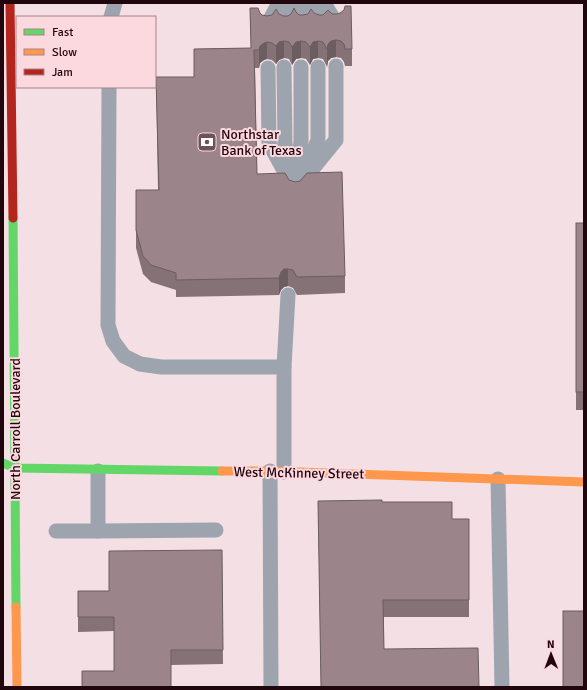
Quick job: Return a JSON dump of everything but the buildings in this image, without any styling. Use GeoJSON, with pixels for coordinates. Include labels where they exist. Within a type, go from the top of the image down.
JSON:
{"type":"FeatureCollection","features":[{"type":"Feature","properties":{"kind":"main road","name":"North Carroll Boulevard"},"geometry":{"type":"LineString","coordinates":[[10,3],[17,687]]}},
{"type":"Feature","properties":{"kind":"main road"},"geometry":{"type":"LineString","coordinates":[[3,463],[15,468]]}},
{"type":"Feature","properties":{"kind":"main road","name":"West McKinney Street"},"geometry":{"type":"LineString","coordinates":[[15,468],[98,471],[277,472],[584,482]]}},
{"type":"Feature","properties":{"kind":"lane"},"geometry":{"type":"LineString","coordinates":[[111,16],[115,3]]}},
{"type":"Feature","properties":{"kind":"lane"},"geometry":{"type":"LineString","coordinates":[[267,25],[279,3]]}},
{"type":"Feature","properties":{"kind":"lane"},"geometry":{"type":"LineString","coordinates":[[285,25],[290,3]]}},
{"type":"Feature","properties":{"kind":"lane"},"geometry":{"type":"LineString","coordinates":[[302,3],[303,24]]}},
{"type":"Feature","properties":{"kind":"lane"},"geometry":{"type":"LineString","coordinates":[[313,3],[320,24]]}},
{"type":"Feature","properties":{"kind":"lane"},"geometry":{"type":"LineString","coordinates":[[324,3],[336,23]]}},
{"type":"Feature","properties":{"kind":"lane"},"geometry":{"type":"LineString","coordinates":[[295,191],[336,140],[336,66]]}},
{"type":"Feature","properties":{"kind":"lane"},"geometry":{"type":"LineString","coordinates":[[284,67],[285,144],[295,191]]}},
{"type":"Feature","properties":{"kind":"lane"},"geometry":{"type":"LineString","coordinates":[[295,191],[301,141],[301,67]]}},
{"type":"Feature","properties":{"kind":"lane"},"geometry":{"type":"LineString","coordinates":[[295,191],[318,140],[318,67]]}},
{"type":"Feature","properties":{"kind":"lane"},"geometry":{"type":"LineString","coordinates":[[268,68],[269,143],[295,191]]}},
{"type":"Feature","properties":{"kind":"lane"},"geometry":{"type":"LineString","coordinates":[[109,88],[108,325],[113,341],[124,356],[140,364],[161,367],[284,367]]}},
{"type":"Feature","properties":{"kind":"lane"},"geometry":{"type":"LineString","coordinates":[[271,687],[277,472],[288,295]]}},
{"type":"Feature","properties":{"kind":"lane"},"geometry":{"type":"LineString","coordinates":[[98,471],[98,531]]}},
{"type":"Feature","properties":{"kind":"lane"},"geometry":{"type":"LineString","coordinates":[[498,479],[502,687]]}},
{"type":"Feature","properties":{"kind":"lane"},"geometry":{"type":"LineString","coordinates":[[56,531],[216,530]]}},
{"type":"Feature","properties":{"kind":"traffic: fast"},"geometry":{"type":"LineString","coordinates":[[13,218],[16,607]]}},
{"type":"Feature","properties":{"kind":"traffic: fast"},"geometry":{"type":"LineString","coordinates":[[3,463],[15,468],[222,471]]}},
{"type":"Feature","properties":{"kind":"traffic: slow"},"geometry":{"type":"LineString","coordinates":[[222,471],[270,471],[584,482]]}},
{"type":"Feature","properties":{"kind":"traffic: slow"},"geometry":{"type":"LineString","coordinates":[[16,607],[17,687]]}},
{"type":"Feature","properties":{"kind":"traffic: jam"},"geometry":{"type":"LineString","coordinates":[[10,3],[13,218]]}},
{"type":"Feature","properties":{"kind":"place","name":"Northstar Bank of Texas"},"geometry":{"type":"Point","coordinates":[207,142]}}]}
